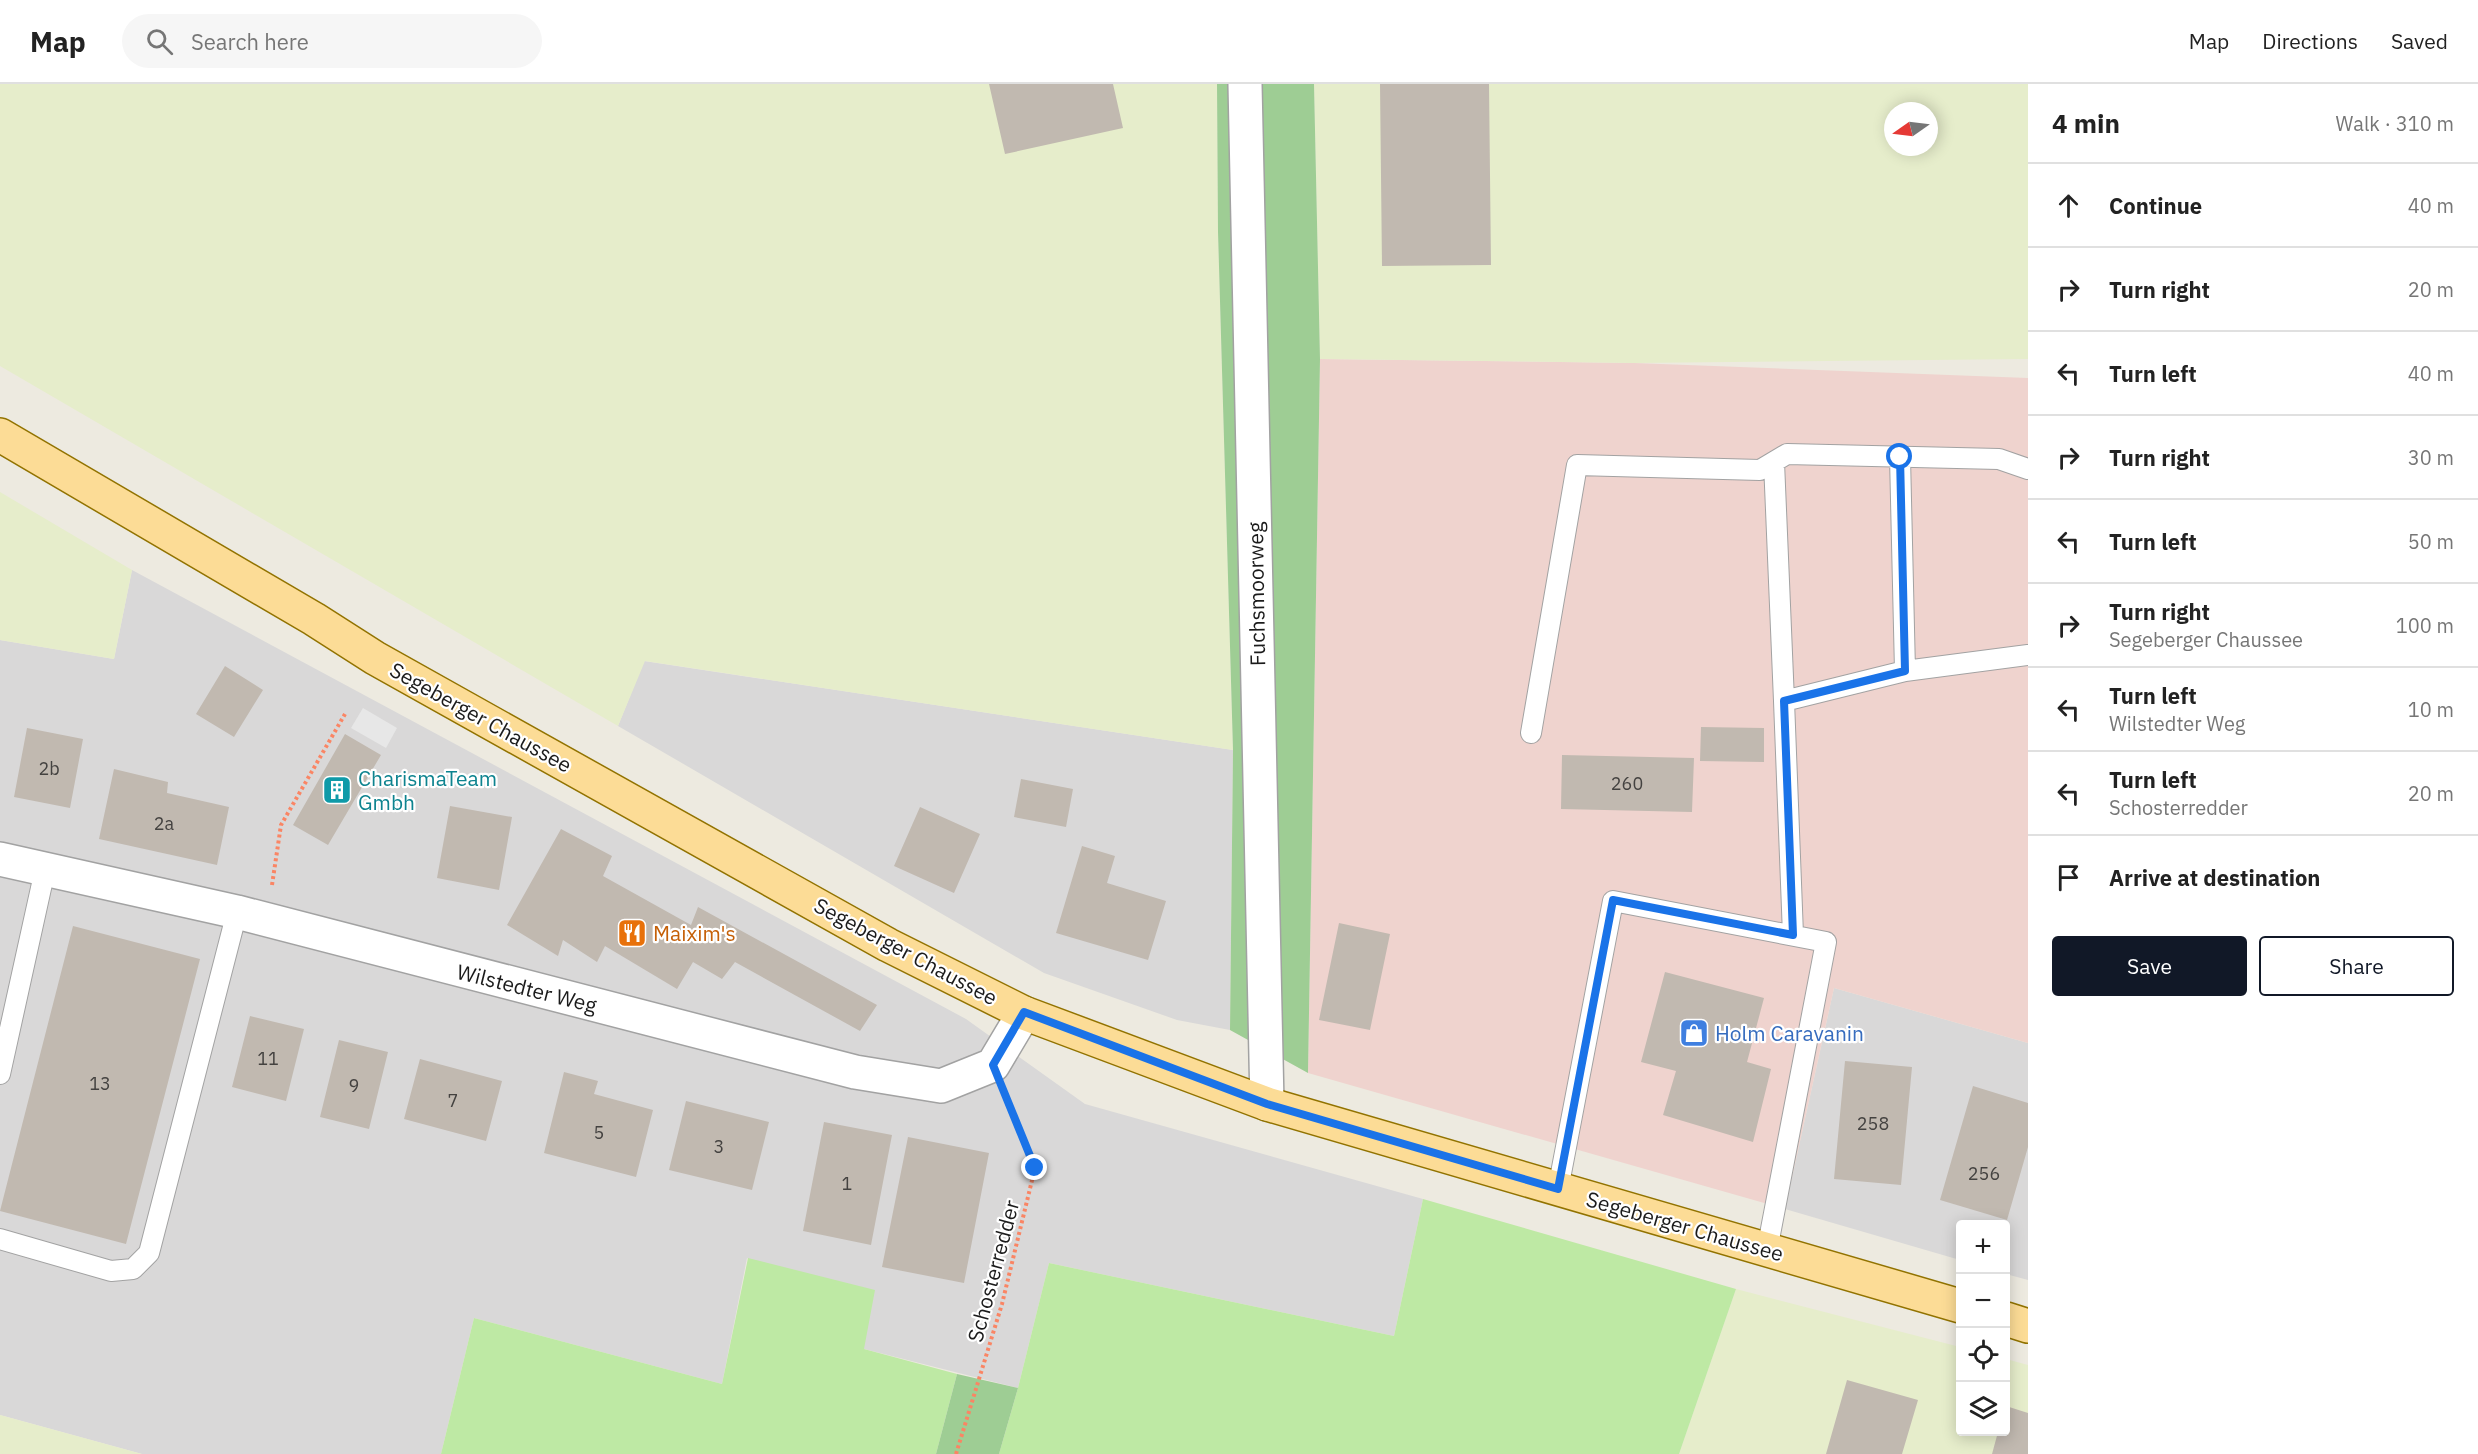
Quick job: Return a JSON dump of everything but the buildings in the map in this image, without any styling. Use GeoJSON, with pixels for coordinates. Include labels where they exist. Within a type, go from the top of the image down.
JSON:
{"type":"FeatureCollection","features":[{"type":"Feature","properties":{"kind":"main road","name":"Segeberger Chaussee"},"geometry":{"type":"LineString","coordinates":[[0,435],[314,619],[385,664],[888,945],[1024,1012],[1267,1104],[1956,1305]]}},
{"type":"Feature","properties":{"kind":"main road"},"geometry":{"type":"LineString","coordinates":[[2010,1321],[2028,1326]]}},
{"type":"Feature","properties":{"kind":"street","name":"Fuchsmoorweg"},"geometry":{"type":"LineString","coordinates":[[1245,84],[1267,1104]]}},
{"type":"Feature","properties":{"kind":"street","name":"Wilstedter Weg"},"geometry":{"type":"LineString","coordinates":[[0,859],[252,917],[855,1072],[941,1086],[993,1065]]}},
{"type":"Feature","properties":{"kind":"street"},"geometry":{"type":"LineString","coordinates":[[993,1065],[1024,1012]]}},
{"type":"Feature","properties":{"kind":"lane"},"geometry":{"type":"LineString","coordinates":[[1532,733],[1578,465],[1760,470],[1787,454],[1999,459],[2028,469]]}},
{"type":"Feature","properties":{"kind":"lane"},"geometry":{"type":"LineString","coordinates":[[1900,457],[1905,671]]}},
{"type":"Feature","properties":{"kind":"lane"},"geometry":{"type":"LineString","coordinates":[[1774,462],[1793,935]]}},
{"type":"Feature","properties":{"kind":"lane"},"geometry":{"type":"LineString","coordinates":[[1784,701],[1905,671],[2028,655]]}},
{"type":"Feature","properties":{"kind":"lane"},"geometry":{"type":"LineString","coordinates":[[0,1074],[45,870]]}},
{"type":"Feature","properties":{"kind":"lane"},"geometry":{"type":"LineString","coordinates":[[1558,1189],[1613,900],[1826,942],[1767,1250]]}},
{"type":"Feature","properties":{"kind":"lane"},"geometry":{"type":"LineString","coordinates":[[0,1239],[111,1271],[133,1269],[149,1253],[252,917]]}},
{"type":"Feature","properties":{"kind":"path"},"geometry":{"type":"LineString","coordinates":[[252,917],[281,825],[345,714]]}},
{"type":"Feature","properties":{"kind":"path","name":"Schosterredder"},"geometry":{"type":"LineString","coordinates":[[956,1454],[1002,1304],[1035,1168],[993,1065]]}},
{"type":"Feature","properties":{"kind":"shaded area"},"geometry":{"type":"Polygon","coordinates":[[[1320,359],[1634,363],[2028,378],[2028,1043],[1834,988],[1785,1209],[1308,1073],[1320,359]]]}},
{"type":"Feature","properties":{"kind":"shaded area"},"geometry":{"type":"Polygon","coordinates":[[[132,570],[966,1019],[1085,1104],[1423,1199],[1394,1336],[1049,1263],[1018,1388],[864,1349],[747,1258],[722,1384],[474,1318],[441,1454],[142,1454],[0,1415],[0,640],[114,659],[132,570]]]}},
{"type":"Feature","properties":{"kind":"shaded area"},"geometry":{"type":"Polygon","coordinates":[[[644,661],[1233,750],[1230,1030],[1177,1020],[1044,973],[618,726],[644,661]]]}},
{"type":"Feature","properties":{"kind":"shaded area"},"geometry":{"type":"Polygon","coordinates":[[[363,708],[397,728],[386,748],[351,728],[363,708]]]}},
{"type":"Feature","properties":{"kind":"shaded area"},"geometry":{"type":"Polygon","coordinates":[[[1834,988],[2028,1043],[2028,1280],[2010,1275],[2010,1220],[1956,1220],[1956,1259],[1785,1209],[1834,988]]]}},
{"type":"Feature","properties":{"kind":"green space"},"geometry":{"type":"Polygon","coordinates":[[[0,84],[1217,84],[1218,232],[1233,750],[645,661],[618,726],[0,366],[0,84]]]}},
{"type":"Feature","properties":{"kind":"green space"},"geometry":{"type":"Polygon","coordinates":[[[1217,84],[1314,84],[1320,359],[1308,1073],[1230,1030],[1233,750],[1218,232],[1217,84]]]}},
{"type":"Feature","properties":{"kind":"green space"},"geometry":{"type":"Polygon","coordinates":[[[1314,84],[2028,84],[2028,359],[1634,363],[1320,359],[1314,84]]]}},
{"type":"Feature","properties":{"kind":"green space"},"geometry":{"type":"Polygon","coordinates":[[[0,492],[132,570],[114,659],[0,640],[0,492]]]}},
{"type":"Feature","properties":{"kind":"green space"},"geometry":{"type":"Polygon","coordinates":[[[1423,1199],[1736,1289],[1679,1454],[999,1454],[1049,1263],[1394,1336],[1423,1199]]]}},
{"type":"Feature","properties":{"kind":"green space"},"geometry":{"type":"Polygon","coordinates":[[[748,1258],[875,1290],[864,1349],[957,1374],[936,1454],[441,1454],[474,1318],[722,1384],[748,1258]]]}},
{"type":"Feature","properties":{"kind":"green space"},"geometry":{"type":"Polygon","coordinates":[[[1736,1289],[1956,1346],[1956,1436],[2010,1436],[2010,1360],[2028,1365],[2028,1454],[1679,1454],[1736,1289]]]}},
{"type":"Feature","properties":{"kind":"green space"},"geometry":{"type":"Polygon","coordinates":[[[957,1374],[1018,1388],[999,1454],[936,1454],[957,1374]]]}},
{"type":"Feature","properties":{"kind":"green space"},"geometry":{"type":"Polygon","coordinates":[[[0,1415],[142,1454],[0,1454],[0,1415]]]}},
{"type":"Feature","properties":{"kind":"place","name":"CharismaTeam Gmbh"},"geometry":{"type":"Point","coordinates":[337,790]}},
{"type":"Feature","properties":{"kind":"place","name":"Maixim's"},"geometry":{"type":"Point","coordinates":[632,933]}},
{"type":"Feature","properties":{"kind":"place","name":"Holm Caravanin"},"geometry":{"type":"Point","coordinates":[1694,1033]}},
{"type":"Feature","properties":{"kind":"route"},"geometry":{"type":"LineString","coordinates":[[1035,1168],[993,1065],[1024,1012],[1267,1104],[1558,1189],[1613,900],[1793,935],[1784,701],[1905,671],[1900,457]]}}]}
